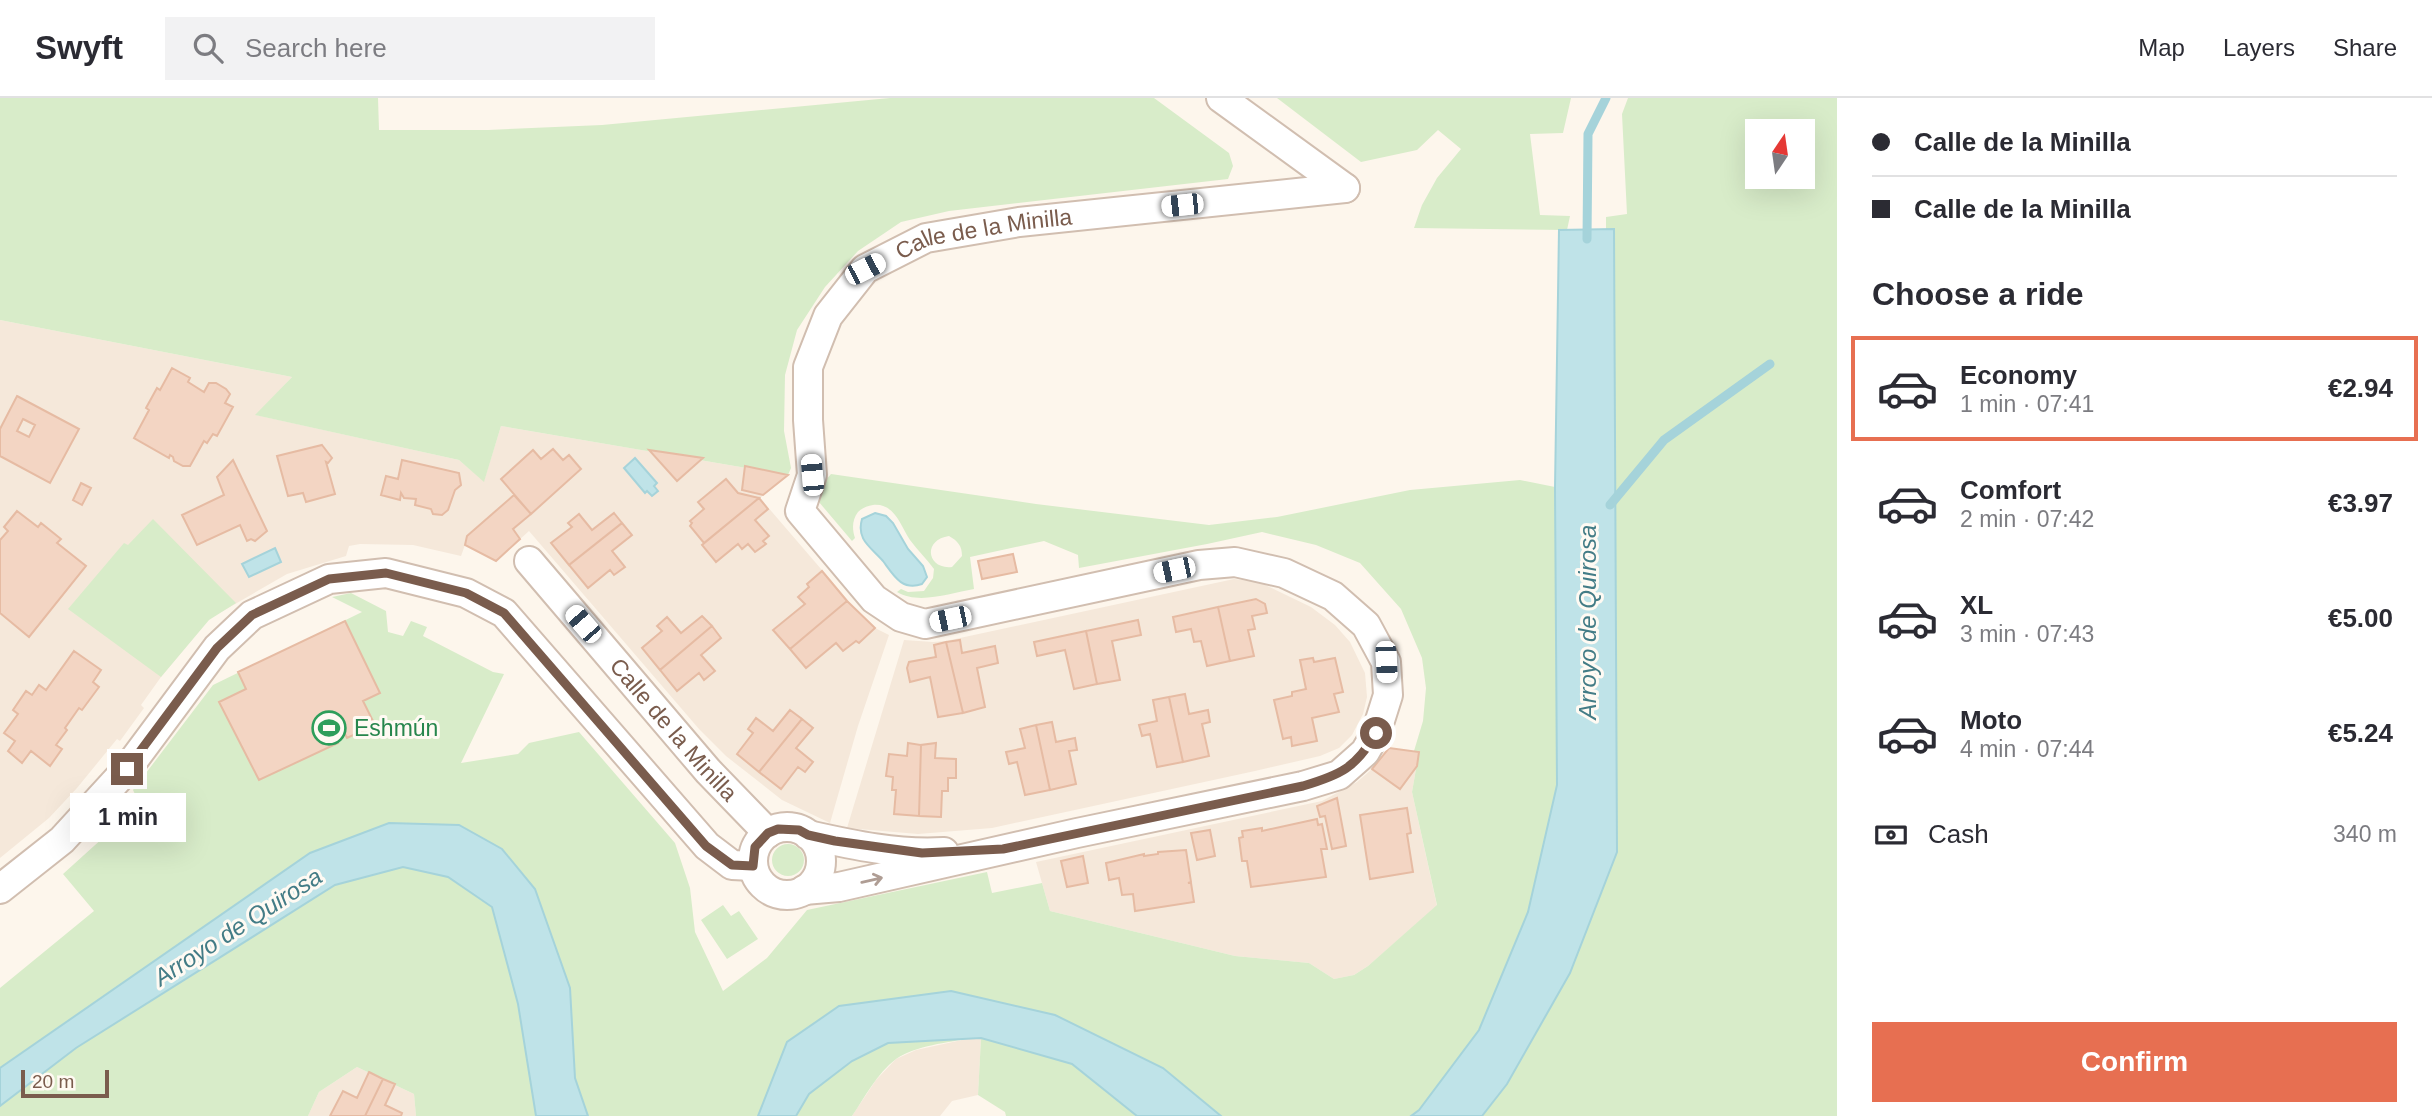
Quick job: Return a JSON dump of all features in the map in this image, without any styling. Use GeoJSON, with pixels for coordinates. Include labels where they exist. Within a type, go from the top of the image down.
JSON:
{"type":"FeatureCollection","features":[{"type":"Feature","properties":{"kind":"street","name":"Calle de la Minilla"},"geometry":{"type":"LineString","coordinates":[[804,890],[839,887],[1003,849],[1303,786],[1339,775],[1365,752],[1376,733],[1388,695],[1386,662],[1366,625],[1333,596],[1284,573],[1234,562],[1199,565],[925,624],[901,617],[874,599],[800,510],[812,475],[808,366],[828,316],[865,269],[926,238],[1019,222],[1345,188],[1221,98]]}},
{"type":"Feature","properties":{"kind":"street","name":"Calle de la Minilla"},"geometry":{"type":"LineString","coordinates":[[529,561],[708,771],[768,833]]}},
{"type":"Feature","properties":{"kind":"street"},"geometry":{"type":"LineString","coordinates":[[0,889],[62,840],[127,769],[217,648],[252,615],[329,579],[386,573],[466,593],[504,613],[706,846],[732,865],[753,866]]}},
{"type":"Feature","properties":{"kind":"street"},"geometry":{"type":"LineString","coordinates":[[789,828],[808,835],[820,853],[821,864],[813,883],[804,890],[783,895],[772,892],[756,877],[753,866],[755,847],[768,833],[789,828]]}},
{"type":"Feature","properties":{"kind":"street","name":"Calle de la Minilla"},"geometry":{"type":"LineString","coordinates":[[808,835],[879,849],[922,853],[1003,849]]}},
{"type":"Feature","properties":{"kind":"shaded area"},"geometry":{"type":"Polygon","coordinates":[[[0,320],[292,377],[256,415],[459,460],[484,481],[501,426],[788,475],[760,498],[858,612],[875,628],[889,635],[858,726],[830,823],[782,800],[726,756],[699,729],[529,531],[496,561],[465,545],[461,556],[413,545],[349,546],[346,556],[287,574],[209,619],[161,677],[141,705],[144,708],[120,741],[117,739],[49,818],[0,858],[0,320]]]}},
{"type":"Feature","properties":{"kind":"shaded area"},"geometry":{"type":"Polygon","coordinates":[[[1234,579],[1259,582],[1311,607],[1335,625],[1350,642],[1365,673],[1367,697],[1363,714],[1352,735],[1339,748],[1320,756],[1255,771],[992,828],[918,834],[847,828],[904,640],[946,641],[1234,579]]]}},
{"type":"Feature","properties":{"kind":"shaded area"},"geometry":{"type":"Polygon","coordinates":[[[1389,748],[1419,752],[1412,792],[1437,906],[1354,975],[1334,979],[1309,963],[1235,956],[1050,911],[1036,862],[1322,801],[1357,782],[1389,748]]]}},
{"type":"Feature","properties":{"kind":"shaded area"},"geometry":{"type":"Polygon","coordinates":[[[981,1038],[978,1095],[952,1101],[940,1116],[852,1116],[876,1080],[896,1059],[916,1050],[981,1038]]]}},
{"type":"Feature","properties":{"kind":"shaded area"},"geometry":{"type":"Polygon","coordinates":[[[357,1067],[414,1094],[416,1116],[308,1116],[319,1092],[357,1067]]]}},
{"type":"Feature","properties":{"kind":"green space"},"geometry":{"type":"Polygon","coordinates":[[[0,98],[378,98],[379,130],[488,130],[602,125],[890,98],[1154,98],[1229,153],[1233,166],[1228,179],[949,211],[901,222],[858,251],[825,287],[797,330],[785,375],[784,431],[791,468],[788,475],[501,426],[484,482],[459,460],[255,415],[292,377],[0,320],[0,98]]]}},
{"type":"Feature","properties":{"kind":"green space"},"geometry":{"type":"Polygon","coordinates":[[[1277,98],[1571,98],[1563,133],[1530,134],[1540,215],[1570,216],[1567,230],[1414,228],[1422,205],[1437,178],[1461,149],[1438,130],[1417,150],[1361,162],[1277,98]]]}},
{"type":"Feature","properties":{"kind":"green space"},"geometry":{"type":"Polygon","coordinates":[[[1628,98],[1837,98],[1837,1116],[1482,1116],[1507,1084],[1570,973],[1617,852],[1614,230],[1606,229],[1606,217],[1627,214],[1622,114],[1628,98]]]}},
{"type":"Feature","properties":{"kind":"green space"},"geometry":{"type":"Polygon","coordinates":[[[831,474],[1036,504],[1209,525],[1277,517],[1410,490],[1520,480],[1555,487],[1557,785],[1528,912],[1479,1030],[1419,1110],[1411,1116],[1221,1116],[1163,1068],[1055,1015],[787,1042],[758,1116],[588,1116],[575,1078],[570,988],[535,889],[389,823],[0,1068],[0,988],[94,911],[63,874],[126,817],[142,809],[133,790],[213,685],[362,612],[332,597],[351,593],[386,611],[388,632],[403,636],[411,621],[427,627],[423,636],[493,672],[504,674],[461,763],[518,754],[529,743],[579,732],[675,843],[690,888],[695,932],[723,991],[767,958],[807,910],[987,872],[992,893],[1042,883],[1050,911],[1235,956],[1309,963],[1334,979],[1354,975],[1368,966],[1437,905],[1412,792],[1419,752],[1414,751],[1423,721],[1426,688],[1422,658],[1401,609],[1360,563],[1316,545],[1262,532],[1079,568],[1078,555],[1044,541],[970,557],[974,589],[915,598],[897,592],[901,589],[908,592],[924,591],[933,578],[934,569],[910,540],[892,511],[880,505],[861,509],[854,521],[855,538],[852,541],[813,495],[831,474]],[[949,536],[940,539],[931,548],[933,560],[944,567],[952,567],[962,556],[957,542],[949,536]]]}},
{"type":"Feature","properties":{"kind":"green space"},"geometry":{"type":"Polygon","coordinates":[[[153,519],[236,603],[209,620],[161,677],[68,609],[124,543],[128,545],[153,519]]]}},
{"type":"Feature","properties":{"kind":"green space"},"geometry":{"type":"Polygon","coordinates":[[[788,844],[800,848],[804,860],[800,872],[788,876],[776,872],[772,860],[776,848],[788,844]]]}},
{"type":"Feature","properties":{"kind":"green space"},"geometry":{"type":"Polygon","coordinates":[[[403,867],[448,877],[492,907],[518,1004],[536,1116],[416,1116],[414,1094],[357,1067],[319,1092],[308,1116],[0,1116],[0,1106],[76,1048],[335,885],[403,867]]]}},
{"type":"Feature","properties":{"kind":"green space"},"geometry":{"type":"Polygon","coordinates":[[[723,905],[731,916],[739,911],[758,939],[727,959],[701,920],[723,905]]]}},
{"type":"Feature","properties":{"kind":"green space"},"geometry":{"type":"Polygon","coordinates":[[[971,1038],[923,1048],[896,1059],[877,1078],[852,1116],[796,1116],[808,1094],[852,1061],[888,1043],[971,1038]]]}},
{"type":"Feature","properties":{"kind":"green space"},"geometry":{"type":"Polygon","coordinates":[[[981,1038],[1072,1064],[1137,1116],[1006,1116],[1005,1112],[978,1095],[981,1038]]]}},
{"type":"Feature","properties":{"kind":"water"},"geometry":{"type":"Polygon","coordinates":[[[1614,229],[1617,852],[1570,973],[1507,1084],[1482,1116],[1411,1116],[1419,1110],[1479,1030],[1528,912],[1557,785],[1555,488],[1559,230],[1614,229]]]}},
{"type":"Feature","properties":{"kind":"water"},"geometry":{"type":"Polygon","coordinates":[[[635,458],[657,483],[654,486],[658,491],[652,496],[647,491],[645,493],[624,468],[635,458]]]}},
{"type":"Feature","properties":{"kind":"water"},"geometry":{"type":"Polygon","coordinates":[[[875,513],[886,516],[893,523],[908,549],[923,566],[927,577],[922,584],[915,586],[899,581],[866,543],[861,532],[862,519],[875,513]]]}},
{"type":"Feature","properties":{"kind":"water"},"geometry":{"type":"Polygon","coordinates":[[[275,548],[281,562],[249,577],[242,564],[275,548]]]}},
{"type":"Feature","properties":{"kind":"water"},"geometry":{"type":"Polygon","coordinates":[[[389,823],[459,825],[502,849],[535,889],[570,988],[575,1078],[588,1116],[536,1116],[518,1004],[492,907],[448,877],[403,867],[335,885],[76,1048],[0,1106],[0,1068],[310,853],[389,823]]]}},
{"type":"Feature","properties":{"kind":"water"},"geometry":{"type":"Polygon","coordinates":[[[951,991],[1055,1015],[1163,1068],[1221,1116],[1137,1116],[1072,1064],[981,1038],[888,1043],[852,1061],[809,1094],[796,1116],[758,1116],[787,1042],[839,1006],[951,991]]]}},
{"type":"Feature","properties":{"kind":"building"},"geometry":{"type":"Polygon","coordinates":[[[172,368],[190,378],[188,382],[204,392],[209,383],[216,383],[226,389],[230,394],[225,403],[233,407],[217,436],[213,434],[207,443],[204,441],[190,466],[183,466],[170,455],[169,458],[134,438],[149,410],[146,408],[172,368]]]}},
{"type":"Feature","properties":{"kind":"building"},"geometry":{"type":"Polygon","coordinates":[[[17,396],[79,429],[50,483],[0,456],[0,429],[17,396]],[[23,419],[17,431],[29,437],[35,425],[23,419]]]}},
{"type":"Feature","properties":{"kind":"building"},"geometry":{"type":"Polygon","coordinates":[[[322,445],[332,458],[326,462],[335,494],[306,502],[303,493],[288,496],[277,456],[322,445]]]}},
{"type":"Feature","properties":{"kind":"building"},"geometry":{"type":"Polygon","coordinates":[[[553,449],[563,460],[569,455],[581,469],[531,514],[501,479],[533,450],[541,459],[553,449]]]}},
{"type":"Feature","properties":{"kind":"building"},"geometry":{"type":"Polygon","coordinates":[[[649,450],[703,458],[677,481],[649,450]]]}},
{"type":"Feature","properties":{"kind":"building"},"geometry":{"type":"Polygon","coordinates":[[[233,460],[267,531],[255,541],[247,541],[240,525],[197,545],[182,515],[224,495],[217,477],[233,460]]]}},
{"type":"Feature","properties":{"kind":"building"},"geometry":{"type":"Polygon","coordinates":[[[402,460],[459,473],[461,485],[455,490],[448,510],[442,515],[433,514],[431,509],[415,505],[416,499],[404,498],[401,493],[400,500],[381,495],[386,476],[398,479],[402,460]]]}},
{"type":"Feature","properties":{"kind":"building"},"geometry":{"type":"Polygon","coordinates":[[[745,466],[788,475],[763,495],[742,490],[745,466]]]}},
{"type":"Feature","properties":{"kind":"building"},"geometry":{"type":"Polygon","coordinates":[[[726,479],[738,493],[759,498],[704,543],[690,526],[690,521],[704,509],[698,502],[726,479]]]}},
{"type":"Feature","properties":{"kind":"building"},"geometry":{"type":"Polygon","coordinates":[[[81,483],[91,488],[82,505],[73,500],[81,483]]]}},
{"type":"Feature","properties":{"kind":"building"},"geometry":{"type":"Polygon","coordinates":[[[514,495],[531,514],[513,529],[520,539],[496,561],[465,545],[467,536],[514,495]]]}},
{"type":"Feature","properties":{"kind":"building"},"geometry":{"type":"Polygon","coordinates":[[[759,498],[768,509],[755,520],[769,536],[763,541],[766,544],[755,552],[748,544],[742,549],[738,544],[716,562],[702,545],[759,498]]]}},
{"type":"Feature","properties":{"kind":"building"},"geometry":{"type":"Polygon","coordinates":[[[17,511],[38,527],[41,523],[61,539],[57,543],[86,566],[29,637],[0,613],[0,540],[8,531],[4,527],[17,511]]]}},
{"type":"Feature","properties":{"kind":"building"},"geometry":{"type":"Polygon","coordinates":[[[614,513],[622,523],[569,565],[551,543],[572,527],[568,523],[579,514],[592,530],[614,513]]]}},
{"type":"Feature","properties":{"kind":"building"},"geometry":{"type":"Polygon","coordinates":[[[622,523],[632,535],[612,551],[625,567],[614,575],[610,570],[588,588],[569,565],[622,523]]]}},
{"type":"Feature","properties":{"kind":"building"},"geometry":{"type":"Polygon","coordinates":[[[1013,554],[1017,572],[982,579],[978,561],[1013,554]]]}},
{"type":"Feature","properties":{"kind":"building"},"geometry":{"type":"Polygon","coordinates":[[[822,571],[847,601],[790,649],[773,630],[805,604],[798,597],[809,587],[807,584],[822,571]]]}},
{"type":"Feature","properties":{"kind":"building"},"geometry":{"type":"Polygon","coordinates":[[[1256,599],[1265,604],[1267,613],[1252,616],[1255,629],[1248,630],[1254,656],[1230,661],[1218,607],[1256,599]]]}},
{"type":"Feature","properties":{"kind":"building"},"geometry":{"type":"Polygon","coordinates":[[[847,601],[875,628],[859,643],[856,641],[843,651],[836,643],[806,668],[790,649],[847,601]]]}},
{"type":"Feature","properties":{"kind":"building"},"geometry":{"type":"Polygon","coordinates":[[[1218,607],[1230,661],[1207,666],[1201,641],[1194,642],[1191,629],[1176,632],[1173,617],[1218,607]]]}},
{"type":"Feature","properties":{"kind":"building"},"geometry":{"type":"Polygon","coordinates":[[[702,616],[712,626],[660,670],[642,648],[662,631],[657,626],[667,617],[681,633],[702,616]]]}},
{"type":"Feature","properties":{"kind":"building"},"geometry":{"type":"Polygon","coordinates":[[[1138,620],[1141,635],[1112,641],[1120,680],[1097,684],[1086,631],[1138,620]]]}},
{"type":"Feature","properties":{"kind":"building"},"geometry":{"type":"Polygon","coordinates":[[[345,621],[380,693],[363,701],[375,725],[347,738],[335,714],[327,719],[338,743],[259,780],[219,702],[246,689],[238,672],[345,621]]]}},
{"type":"Feature","properties":{"kind":"building"},"geometry":{"type":"Polygon","coordinates":[[[712,626],[721,638],[701,655],[715,671],[704,680],[699,673],[677,691],[660,670],[712,626]]]}},
{"type":"Feature","properties":{"kind":"building"},"geometry":{"type":"Polygon","coordinates":[[[1086,631],[1097,684],[1074,689],[1065,650],[1037,656],[1034,642],[1086,631]]]}},
{"type":"Feature","properties":{"kind":"building"},"geometry":{"type":"Polygon","coordinates":[[[960,640],[962,653],[995,646],[998,663],[977,668],[985,707],[963,713],[946,642],[960,640]]]}},
{"type":"Feature","properties":{"kind":"building"},"geometry":{"type":"Polygon","coordinates":[[[946,642],[963,713],[938,717],[930,677],[910,682],[907,668],[909,662],[936,657],[934,645],[946,642]]]}},
{"type":"Feature","properties":{"kind":"building"},"geometry":{"type":"Polygon","coordinates":[[[74,651],[101,670],[93,682],[99,687],[65,728],[67,730],[56,745],[62,749],[50,766],[31,751],[22,763],[8,751],[15,741],[4,733],[18,714],[13,710],[26,691],[32,695],[39,685],[46,690],[74,651]]]}},
{"type":"Feature","properties":{"kind":"building"},"geometry":{"type":"Polygon","coordinates":[[[1313,658],[1314,662],[1335,658],[1343,692],[1334,694],[1339,712],[1312,718],[1317,741],[1292,746],[1291,737],[1283,739],[1274,700],[1306,689],[1300,660],[1313,658]]]}},
{"type":"Feature","properties":{"kind":"building"},"geometry":{"type":"Polygon","coordinates":[[[1185,694],[1189,714],[1208,710],[1210,722],[1202,724],[1209,756],[1183,762],[1169,697],[1185,694]]]}},
{"type":"Feature","properties":{"kind":"building"},"geometry":{"type":"Polygon","coordinates":[[[1169,697],[1183,762],[1157,767],[1150,734],[1142,736],[1139,725],[1157,721],[1153,700],[1169,697]]]}},
{"type":"Feature","properties":{"kind":"building"},"geometry":{"type":"Polygon","coordinates":[[[790,710],[802,719],[759,772],[737,754],[753,733],[748,729],[756,718],[773,731],[790,710]]]}},
{"type":"Feature","properties":{"kind":"building"},"geometry":{"type":"Polygon","coordinates":[[[802,719],[813,728],[796,748],[813,762],[805,772],[798,767],[781,789],[759,772],[802,719]]]}},
{"type":"Feature","properties":{"kind":"building"},"geometry":{"type":"Polygon","coordinates":[[[1052,722],[1056,742],[1075,738],[1077,750],[1069,751],[1076,784],[1050,790],[1036,725],[1052,722]]]}},
{"type":"Feature","properties":{"kind":"building"},"geometry":{"type":"Polygon","coordinates":[[[1036,725],[1050,790],[1025,795],[1017,762],[1009,764],[1006,752],[1025,748],[1020,729],[1036,725]]]}},
{"type":"Feature","properties":{"kind":"building"},"geometry":{"type":"Polygon","coordinates":[[[908,743],[921,745],[919,816],[894,814],[896,790],[892,790],[893,777],[886,776],[889,754],[907,756],[908,743]]]}},
{"type":"Feature","properties":{"kind":"building"},"geometry":{"type":"Polygon","coordinates":[[[936,743],[935,758],[956,759],[956,778],[948,778],[948,791],[942,791],[941,817],[919,816],[921,745],[936,743]]]}},
{"type":"Feature","properties":{"kind":"building"},"geometry":{"type":"Polygon","coordinates":[[[1389,748],[1419,752],[1417,766],[1400,789],[1372,769],[1389,748]]]}},
{"type":"Feature","properties":{"kind":"building"},"geometry":{"type":"Polygon","coordinates":[[[1337,798],[1346,846],[1332,849],[1325,816],[1320,817],[1317,806],[1337,798]]]}},
{"type":"Feature","properties":{"kind":"building"},"geometry":{"type":"Polygon","coordinates":[[[1407,808],[1411,833],[1407,834],[1413,872],[1370,879],[1360,815],[1407,808]]]}},
{"type":"Feature","properties":{"kind":"building"},"geometry":{"type":"Polygon","coordinates":[[[1317,819],[1318,825],[1322,824],[1327,849],[1321,849],[1326,877],[1251,887],[1247,861],[1242,861],[1239,838],[1243,837],[1242,831],[1262,828],[1262,831],[1317,819]]]}},
{"type":"Feature","properties":{"kind":"building"},"geometry":{"type":"Polygon","coordinates":[[[1210,830],[1215,856],[1197,860],[1191,833],[1210,830]]]}},
{"type":"Feature","properties":{"kind":"building"},"geometry":{"type":"Polygon","coordinates":[[[1186,850],[1191,882],[1188,883],[1191,883],[1194,902],[1135,911],[1133,894],[1122,895],[1119,878],[1109,880],[1106,863],[1144,854],[1186,850]]]}},
{"type":"Feature","properties":{"kind":"building"},"geometry":{"type":"Polygon","coordinates":[[[1083,856],[1088,883],[1067,887],[1061,861],[1083,856]]]}},
{"type":"Feature","properties":{"kind":"building"},"geometry":{"type":"Polygon","coordinates":[[[369,1072],[383,1079],[365,1116],[330,1116],[343,1091],[357,1098],[369,1072]]]}},
{"type":"Feature","properties":{"kind":"building"},"geometry":{"type":"Polygon","coordinates":[[[383,1079],[395,1084],[385,1105],[402,1113],[401,1116],[365,1116],[383,1079]]]}},
{"type":"Feature","properties":{"kind":"waterway","name":"Arroyo de Quirosa"},"geometry":{"type":"LineString","coordinates":[[1587,239],[1588,134],[1606,98]]}},
{"type":"Feature","properties":{"kind":"waterway"},"geometry":{"type":"LineString","coordinates":[[1610,505],[1664,440],[1770,364]]}},
{"type":"Feature","properties":{"kind":"place","name":"Eshmún"},"geometry":{"type":"Point","coordinates":[329,728]}},
{"type":"Feature","properties":{"kind":"route"},"geometry":{"type":"LineString","coordinates":[[127,769],[217,648],[252,615],[329,579],[386,573],[466,593],[504,613],[706,846],[732,865],[753,866],[755,847],[761,839],[778,829],[789,828],[808,835],[879,849],[922,853],[1003,849],[1303,786],[1339,775],[1365,752],[1376,733]]}}]}
